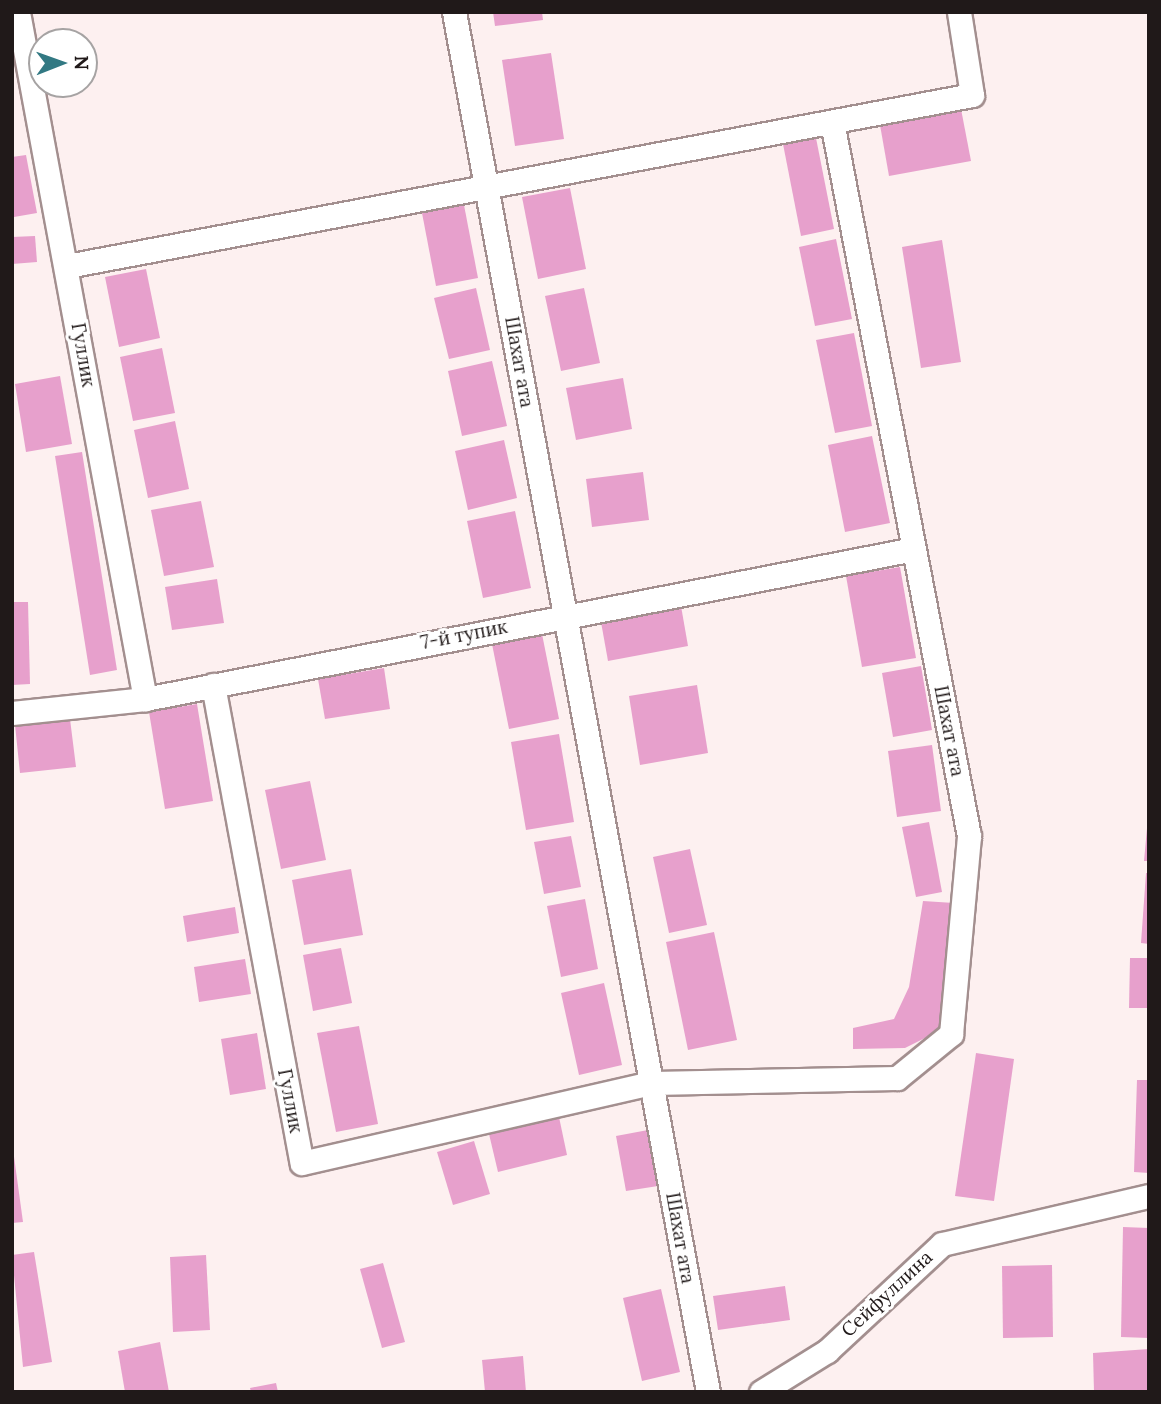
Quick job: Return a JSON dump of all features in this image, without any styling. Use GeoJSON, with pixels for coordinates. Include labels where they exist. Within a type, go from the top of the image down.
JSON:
{"type":"FeatureCollection","features":[{"type":"Feature","properties":{"kind":"street","name":"Гуллик"},"geometry":{"type":"LineString","coordinates":[[18,12],[145,699]]}},
{"type":"Feature","properties":{"kind":"street","name":"Шахат ата"},"geometry":{"type":"LineString","coordinates":[[454,12],[708,1392]]}},
{"type":"Feature","properties":{"kind":"street"},"geometry":{"type":"LineString","coordinates":[[67,266],[972,95],[959,12]]}},
{"type":"Feature","properties":{"kind":"street","name":"Шахат ата"},"geometry":{"type":"LineString","coordinates":[[652,1083],[897,1078],[951,1034],[969,835],[832,122]]}},
{"type":"Feature","properties":{"kind":"street","name":"7-й тупик"},"geometry":{"type":"LineString","coordinates":[[12,713],[145,699],[914,549]]}},
{"type":"Feature","properties":{"kind":"street","name":"Гуллик"},"geometry":{"type":"LineString","coordinates":[[213,685],[302,1163],[652,1083]]}},
{"type":"Feature","properties":{"kind":"street","name":"Сейфуллина"},"geometry":{"type":"LineString","coordinates":[[761,1392],[827,1351],[942,1244],[1149,1196]]}},
{"type":"Feature","properties":{"kind":"building"},"geometry":{"type":"Polygon","coordinates":[[[493,12],[542,12],[543,20],[495,26],[493,12]]]}},
{"type":"Feature","properties":{"kind":"building"},"geometry":{"type":"Polygon","coordinates":[[[551,53],[564,139],[515,146],[502,60],[551,53]]]}},
{"type":"Feature","properties":{"kind":"building"},"geometry":{"type":"Polygon","coordinates":[[[961,109],[971,161],[889,176],[880,125],[961,109]]]}},
{"type":"Feature","properties":{"kind":"building"},"geometry":{"type":"Polygon","coordinates":[[[816,138],[834,229],[801,236],[783,144],[816,138]]]}},
{"type":"Feature","properties":{"kind":"building"},"geometry":{"type":"Polygon","coordinates":[[[26,155],[37,213],[14,217],[12,157],[26,155]]]}},
{"type":"Feature","properties":{"kind":"building"},"geometry":{"type":"Polygon","coordinates":[[[570,188],[586,269],[538,279],[522,197],[570,188]]]}},
{"type":"Feature","properties":{"kind":"building"},"geometry":{"type":"Polygon","coordinates":[[[464,205],[478,278],[436,286],[422,213],[464,205]]]}},
{"type":"Feature","properties":{"kind":"building"},"geometry":{"type":"Polygon","coordinates":[[[35,236],[37,262],[12,264],[12,237],[35,236]]]}},
{"type":"Feature","properties":{"kind":"building"},"geometry":{"type":"Polygon","coordinates":[[[836,239],[852,319],[815,326],[799,247],[836,239]]]}},
{"type":"Feature","properties":{"kind":"building"},"geometry":{"type":"Polygon","coordinates":[[[942,240],[961,362],[921,368],[902,247],[942,240]]]}},
{"type":"Feature","properties":{"kind":"building"},"geometry":{"type":"Polygon","coordinates":[[[146,269],[160,338],[119,347],[105,277],[146,269]]]}},
{"type":"Feature","properties":{"kind":"building"},"geometry":{"type":"Polygon","coordinates":[[[476,288],[490,350],[449,359],[434,298],[476,288]]]}},
{"type":"Feature","properties":{"kind":"building"},"geometry":{"type":"Polygon","coordinates":[[[584,288],[600,363],[561,371],[545,296],[584,288]]]}},
{"type":"Feature","properties":{"kind":"building"},"geometry":{"type":"Polygon","coordinates":[[[854,333],[872,426],[835,433],[816,340],[854,333]]]}},
{"type":"Feature","properties":{"kind":"building"},"geometry":{"type":"Polygon","coordinates":[[[162,348],[175,413],[133,421],[120,357],[162,348]]]}},
{"type":"Feature","properties":{"kind":"building"},"geometry":{"type":"Polygon","coordinates":[[[492,361],[507,426],[462,436],[448,371],[492,361]]]}},
{"type":"Feature","properties":{"kind":"building"},"geometry":{"type":"Polygon","coordinates":[[[60,376],[72,444],[26,452],[15,384],[60,376]]]}},
{"type":"Feature","properties":{"kind":"building"},"geometry":{"type":"Polygon","coordinates":[[[623,378],[632,429],[576,440],[566,388],[623,378]]]}},
{"type":"Feature","properties":{"kind":"building"},"geometry":{"type":"Polygon","coordinates":[[[175,421],[189,489],[148,498],[134,430],[175,421]]]}},
{"type":"Feature","properties":{"kind":"building"},"geometry":{"type":"Polygon","coordinates":[[[872,436],[890,523],[845,532],[828,445],[872,436]]]}},
{"type":"Feature","properties":{"kind":"building"},"geometry":{"type":"Polygon","coordinates":[[[504,440],[517,498],[468,510],[455,451],[504,440]]]}},
{"type":"Feature","properties":{"kind":"building"},"geometry":{"type":"Polygon","coordinates":[[[82,452],[117,670],[90,675],[55,456],[82,452]]]}},
{"type":"Feature","properties":{"kind":"building"},"geometry":{"type":"Polygon","coordinates":[[[643,472],[649,520],[592,527],[586,479],[643,472]]]}},
{"type":"Feature","properties":{"kind":"building"},"geometry":{"type":"Polygon","coordinates":[[[201,501],[214,567],[164,576],[151,510],[201,501]]]}},
{"type":"Feature","properties":{"kind":"building"},"geometry":{"type":"Polygon","coordinates":[[[515,511],[531,588],[483,598],[467,521],[515,511]]]}},
{"type":"Feature","properties":{"kind":"building"},"geometry":{"type":"Polygon","coordinates":[[[900,567],[916,658],[862,667],[846,576],[900,567]]]}},
{"type":"Feature","properties":{"kind":"building"},"geometry":{"type":"Polygon","coordinates":[[[217,579],[224,623],[172,630],[165,587],[217,579]]]}},
{"type":"Feature","properties":{"kind":"building"},"geometry":{"type":"Polygon","coordinates":[[[12,602],[28,602],[30,684],[12,685],[12,602]]]}},
{"type":"Feature","properties":{"kind":"building"},"geometry":{"type":"Polygon","coordinates":[[[681,606],[688,646],[608,661],[601,622],[681,606]]]}},
{"type":"Feature","properties":{"kind":"building"},"geometry":{"type":"Polygon","coordinates":[[[542,634],[559,719],[509,729],[492,644],[542,634]]]}},
{"type":"Feature","properties":{"kind":"building"},"geometry":{"type":"Polygon","coordinates":[[[921,666],[932,730],[893,737],[882,673],[921,666]]]}},
{"type":"Feature","properties":{"kind":"building"},"geometry":{"type":"Polygon","coordinates":[[[384,668],[390,709],[325,719],[318,679],[384,668]]]}},
{"type":"Feature","properties":{"kind":"building"},"geometry":{"type":"Polygon","coordinates":[[[697,685],[708,753],[640,765],[629,696],[697,685]]]}},
{"type":"Feature","properties":{"kind":"building"},"geometry":{"type":"Polygon","coordinates":[[[197,704],[213,801],[165,809],[149,712],[197,704]]]}},
{"type":"Feature","properties":{"kind":"building"},"geometry":{"type":"Polygon","coordinates":[[[70,719],[76,767],[20,773],[15,725],[70,719]]]}},
{"type":"Feature","properties":{"kind":"building"},"geometry":{"type":"Polygon","coordinates":[[[559,734],[574,822],[526,830],[511,742],[559,734]]]}},
{"type":"Feature","properties":{"kind":"building"},"geometry":{"type":"Polygon","coordinates":[[[932,745],[941,811],[897,817],[888,751],[932,745]]]}},
{"type":"Feature","properties":{"kind":"building"},"geometry":{"type":"Polygon","coordinates":[[[310,781],[326,860],[281,869],[265,790],[310,781]]]}},
{"type":"Feature","properties":{"kind":"building"},"geometry":{"type":"Polygon","coordinates":[[[929,822],[942,892],[916,897],[902,827],[929,822]]]}},
{"type":"Feature","properties":{"kind":"building"},"geometry":{"type":"Polygon","coordinates":[[[1147,828],[1149,861],[1144,861],[1147,828]]]}},
{"type":"Feature","properties":{"kind":"building"},"geometry":{"type":"Polygon","coordinates":[[[571,836],[581,887],[544,894],[534,842],[571,836]]]}},
{"type":"Feature","properties":{"kind":"building"},"geometry":{"type":"Polygon","coordinates":[[[690,849],[707,925],[669,933],[653,857],[690,849]]]}},
{"type":"Feature","properties":{"kind":"building"},"geometry":{"type":"Polygon","coordinates":[[[351,869],[363,935],[304,945],[292,880],[351,869]]]}},
{"type":"Feature","properties":{"kind":"building"},"geometry":{"type":"Polygon","coordinates":[[[1146,873],[1149,873],[1149,944],[1141,943],[1146,873]]]}},
{"type":"Feature","properties":{"kind":"building"},"geometry":{"type":"Polygon","coordinates":[[[585,899],[598,969],[561,977],[547,906],[585,899]]]}},
{"type":"Feature","properties":{"kind":"building"},"geometry":{"type":"Polygon","coordinates":[[[923,901],[954,903],[943,1029],[905,1048],[853,1049],[853,1028],[894,1019],[909,987],[923,901]]]}},
{"type":"Feature","properties":{"kind":"building"},"geometry":{"type":"Polygon","coordinates":[[[235,907],[239,933],[187,942],[183,916],[235,907]]]}},
{"type":"Feature","properties":{"kind":"building"},"geometry":{"type":"Polygon","coordinates":[[[714,932],[737,1040],[688,1050],[666,942],[714,932]]]}},
{"type":"Feature","properties":{"kind":"building"},"geometry":{"type":"Polygon","coordinates":[[[341,948],[352,1003],[313,1011],[303,955],[341,948]]]}},
{"type":"Feature","properties":{"kind":"building"},"geometry":{"type":"Polygon","coordinates":[[[1130,958],[1149,958],[1149,1008],[1129,1008],[1130,958]]]}},
{"type":"Feature","properties":{"kind":"building"},"geometry":{"type":"Polygon","coordinates":[[[245,959],[251,994],[199,1002],[194,967],[245,959]]]}},
{"type":"Feature","properties":{"kind":"building"},"geometry":{"type":"Polygon","coordinates":[[[604,983],[622,1065],[579,1075],[561,993],[604,983]]]}},
{"type":"Feature","properties":{"kind":"building"},"geometry":{"type":"Polygon","coordinates":[[[359,1026],[378,1124],[336,1132],[317,1033],[359,1026]]]}},
{"type":"Feature","properties":{"kind":"building"},"geometry":{"type":"Polygon","coordinates":[[[257,1033],[266,1089],[230,1095],[221,1039],[257,1033]]]}},
{"type":"Feature","properties":{"kind":"building"},"geometry":{"type":"Polygon","coordinates":[[[976,1053],[1014,1059],[994,1201],[955,1196],[976,1053]]]}},
{"type":"Feature","properties":{"kind":"building"},"geometry":{"type":"Polygon","coordinates":[[[1137,1080],[1149,1080],[1149,1173],[1134,1172],[1137,1080]]]}},
{"type":"Feature","properties":{"kind":"building"},"geometry":{"type":"Polygon","coordinates":[[[559,1117],[567,1155],[498,1172],[489,1134],[559,1117]]]}},
{"type":"Feature","properties":{"kind":"building"},"geometry":{"type":"Polygon","coordinates":[[[648,1130],[658,1186],[626,1191],[616,1136],[648,1130]]]}},
{"type":"Feature","properties":{"kind":"building"},"geometry":{"type":"Polygon","coordinates":[[[474,1141],[490,1194],[453,1205],[437,1152],[474,1141]]]}},
{"type":"Feature","properties":{"kind":"building"},"geometry":{"type":"Polygon","coordinates":[[[12,1142],[23,1222],[12,1223],[12,1142]]]}},
{"type":"Feature","properties":{"kind":"building"},"geometry":{"type":"Polygon","coordinates":[[[1123,1227],[1149,1228],[1149,1338],[1121,1337],[1123,1227]]]}},
{"type":"Feature","properties":{"kind":"building"},"geometry":{"type":"Polygon","coordinates":[[[34,1252],[52,1362],[23,1367],[12,1255],[34,1252]]]}},
{"type":"Feature","properties":{"kind":"building"},"geometry":{"type":"Polygon","coordinates":[[[206,1255],[210,1330],[173,1332],[170,1257],[206,1255]]]}},
{"type":"Feature","properties":{"kind":"building"},"geometry":{"type":"Polygon","coordinates":[[[383,1263],[405,1342],[382,1348],[360,1269],[383,1263]]]}},
{"type":"Feature","properties":{"kind":"building"},"geometry":{"type":"Polygon","coordinates":[[[1052,1265],[1053,1337],[1003,1338],[1002,1266],[1052,1265]]]}},
{"type":"Feature","properties":{"kind":"building"},"geometry":{"type":"Polygon","coordinates":[[[785,1286],[790,1320],[718,1330],[713,1296],[785,1286]]]}},
{"type":"Feature","properties":{"kind":"building"},"geometry":{"type":"Polygon","coordinates":[[[661,1289],[680,1372],[642,1381],[623,1298],[661,1289]]]}},
{"type":"Feature","properties":{"kind":"building"},"geometry":{"type":"Polygon","coordinates":[[[160,1342],[169,1392],[125,1392],[118,1351],[160,1342]]]}},
{"type":"Feature","properties":{"kind":"building"},"geometry":{"type":"Polygon","coordinates":[[[1149,1349],[1149,1390],[1094,1392],[1093,1353],[1149,1349]]]}},
{"type":"Feature","properties":{"kind":"building"},"geometry":{"type":"Polygon","coordinates":[[[523,1356],[526,1392],[485,1392],[482,1360],[523,1356]]]}},
{"type":"Feature","properties":{"kind":"building"},"geometry":{"type":"Polygon","coordinates":[[[276,1383],[278,1392],[251,1392],[250,1388],[276,1383]]]}}]}
